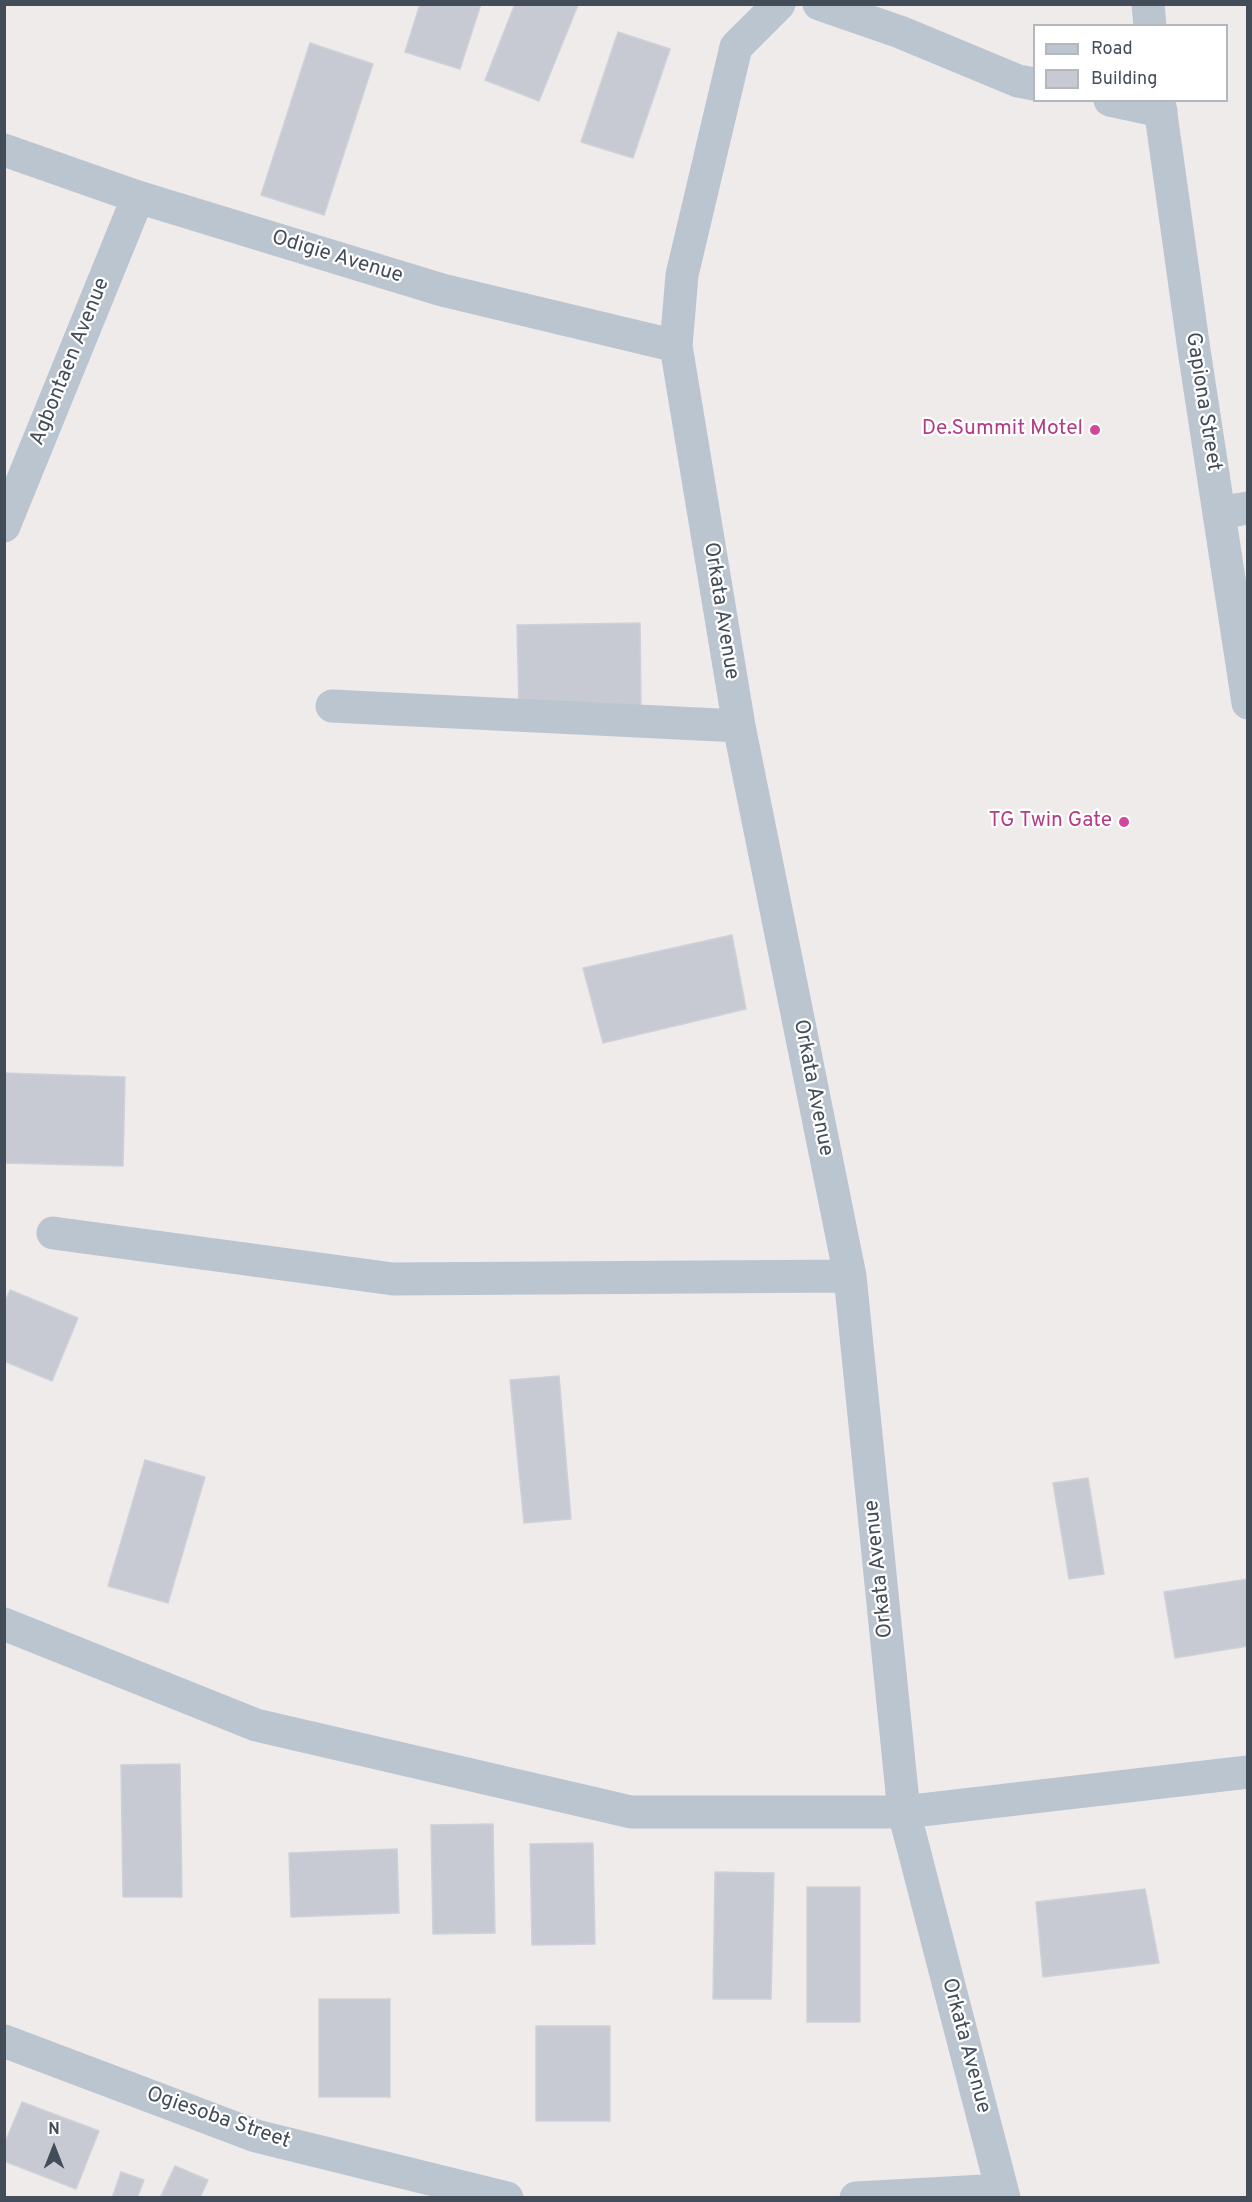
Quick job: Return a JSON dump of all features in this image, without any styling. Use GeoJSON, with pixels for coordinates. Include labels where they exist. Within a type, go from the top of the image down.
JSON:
{"type":"FeatureCollection","features":[{"type":"Feature","properties":{"kind":"street","name":"Orkata Avenue"},"geometry":{"type":"LineString","coordinates":[[779,4],[736,47],[682,275],[676,346],[739,726],[850,1276],[904,1812],[1003,2194]]}},
{"type":"Feature","properties":{"kind":"street"},"geometry":{"type":"LineString","coordinates":[[819,4],[900,32],[1018,81],[1033,84]]}},
{"type":"Feature","properties":{"kind":"street"},"geometry":{"type":"LineString","coordinates":[[1148,4],[1150,24]]}},
{"type":"Feature","properties":{"kind":"street"},"geometry":{"type":"LineString","coordinates":[[1127,102],[1160,106]]}},
{"type":"Feature","properties":{"kind":"street","name":"Gapiona Street"},"geometry":{"type":"LineString","coordinates":[[1160,106],[1233,511],[1248,702]]}},
{"type":"Feature","properties":{"kind":"street","name":"Odigie Avenue"},"geometry":{"type":"LineString","coordinates":[[4,150],[138,197],[442,290],[676,346]]}},
{"type":"Feature","properties":{"kind":"street","name":"Agbontaen Avenue"},"geometry":{"type":"LineString","coordinates":[[4,526],[138,197]]}},
{"type":"Feature","properties":{"kind":"street"},"geometry":{"type":"LineString","coordinates":[[332,706],[739,726]]}},
{"type":"Feature","properties":{"kind":"street"},"geometry":{"type":"LineString","coordinates":[[53,1233],[393,1279],[850,1276]]}},
{"type":"Feature","properties":{"kind":"street"},"geometry":{"type":"LineString","coordinates":[[4,1624],[256,1725],[632,1812],[904,1812],[1248,1772]]}},
{"type":"Feature","properties":{"kind":"street","name":"Ogiesoba Street"},"geometry":{"type":"LineString","coordinates":[[4,2041],[256,2136],[507,2198]]}},
{"type":"Feature","properties":{"kind":"street"},"geometry":{"type":"LineString","coordinates":[[856,2198],[1003,2194]]}},
{"type":"Feature","properties":{"kind":"building"},"geometry":{"type":"Polygon","coordinates":[[[420,4],[481,4],[460,69],[405,52],[420,4]]]}},
{"type":"Feature","properties":{"kind":"building"},"geometry":{"type":"Polygon","coordinates":[[[515,4],[578,5],[539,101],[485,80],[515,4]]]}},
{"type":"Feature","properties":{"kind":"building"},"geometry":{"type":"Polygon","coordinates":[[[618,32],[670,49],[633,158],[581,142],[618,32]]]}},
{"type":"Feature","properties":{"kind":"building"},"geometry":{"type":"Polygon","coordinates":[[[310,43],[373,64],[324,215],[261,195],[310,43]]]}},
{"type":"Feature","properties":{"kind":"building"},"geometry":{"type":"Polygon","coordinates":[[[640,623],[641,706],[519,708],[517,625],[640,623]]]}},
{"type":"Feature","properties":{"kind":"building"},"geometry":{"type":"Polygon","coordinates":[[[732,935],[746,1009],[603,1043],[583,968],[732,935]]]}},
{"type":"Feature","properties":{"kind":"building"},"geometry":{"type":"Polygon","coordinates":[[[4,1073],[125,1077],[123,1166],[4,1163],[4,1073]]]}},
{"type":"Feature","properties":{"kind":"building"},"geometry":{"type":"Polygon","coordinates":[[[10,1290],[78,1318],[52,1381],[4,1361],[4,1304],[10,1290]]]}},
{"type":"Feature","properties":{"kind":"building"},"geometry":{"type":"Polygon","coordinates":[[[559,1376],[571,1519],[524,1523],[510,1380],[559,1376]]]}},
{"type":"Feature","properties":{"kind":"building"},"geometry":{"type":"Polygon","coordinates":[[[145,1460],[205,1477],[168,1603],[108,1586],[145,1460]]]}},
{"type":"Feature","properties":{"kind":"building"},"geometry":{"type":"Polygon","coordinates":[[[1088,1478],[1104,1574],[1069,1579],[1053,1483],[1088,1478]]]}},
{"type":"Feature","properties":{"kind":"building"},"geometry":{"type":"Polygon","coordinates":[[[1248,1579],[1248,1646],[1175,1658],[1164,1592],[1248,1579]]]}},
{"type":"Feature","properties":{"kind":"building"},"geometry":{"type":"Polygon","coordinates":[[[180,1764],[182,1897],[123,1897],[121,1765],[180,1764]]]}},
{"type":"Feature","properties":{"kind":"building"},"geometry":{"type":"Polygon","coordinates":[[[493,1824],[495,1933],[433,1934],[431,1825],[493,1824]]]}},
{"type":"Feature","properties":{"kind":"building"},"geometry":{"type":"Polygon","coordinates":[[[593,1843],[595,1944],[532,1945],[530,1844],[593,1843]]]}},
{"type":"Feature","properties":{"kind":"building"},"geometry":{"type":"Polygon","coordinates":[[[397,1849],[399,1913],[291,1917],[289,1853],[397,1849]]]}},
{"type":"Feature","properties":{"kind":"building"},"geometry":{"type":"Polygon","coordinates":[[[715,1872],[774,1873],[771,1999],[713,1999],[715,1872]]]}},
{"type":"Feature","properties":{"kind":"building"},"geometry":{"type":"Polygon","coordinates":[[[807,1887],[860,1887],[860,2022],[807,2022],[807,1887]]]}},
{"type":"Feature","properties":{"kind":"building"},"geometry":{"type":"Polygon","coordinates":[[[1145,1889],[1159,1963],[1043,1977],[1036,1902],[1145,1889]]]}},
{"type":"Feature","properties":{"kind":"building"},"geometry":{"type":"Polygon","coordinates":[[[319,1999],[390,1999],[390,2097],[319,2097],[319,1999]]]}},
{"type":"Feature","properties":{"kind":"building"},"geometry":{"type":"Polygon","coordinates":[[[536,2026],[610,2026],[610,2121],[536,2121],[536,2026]]]}},
{"type":"Feature","properties":{"kind":"building"},"geometry":{"type":"Polygon","coordinates":[[[22,2102],[99,2131],[76,2189],[4,2161],[4,2145],[22,2102]]]}},
{"type":"Feature","properties":{"kind":"building"},"geometry":{"type":"Polygon","coordinates":[[[175,2166],[208,2180],[200,2198],[160,2198],[175,2166]]]}},
{"type":"Feature","properties":{"kind":"building"},"geometry":{"type":"Polygon","coordinates":[[[121,2172],[144,2180],[137,2198],[112,2198],[121,2172]]]}},
{"type":"Feature","properties":{"kind":"place","name":"De.Summit Motel"},"geometry":{"type":"Point","coordinates":[1095,430]}},
{"type":"Feature","properties":{"kind":"place","name":"TG Twin Gate"},"geometry":{"type":"Point","coordinates":[1124,822]}}]}
